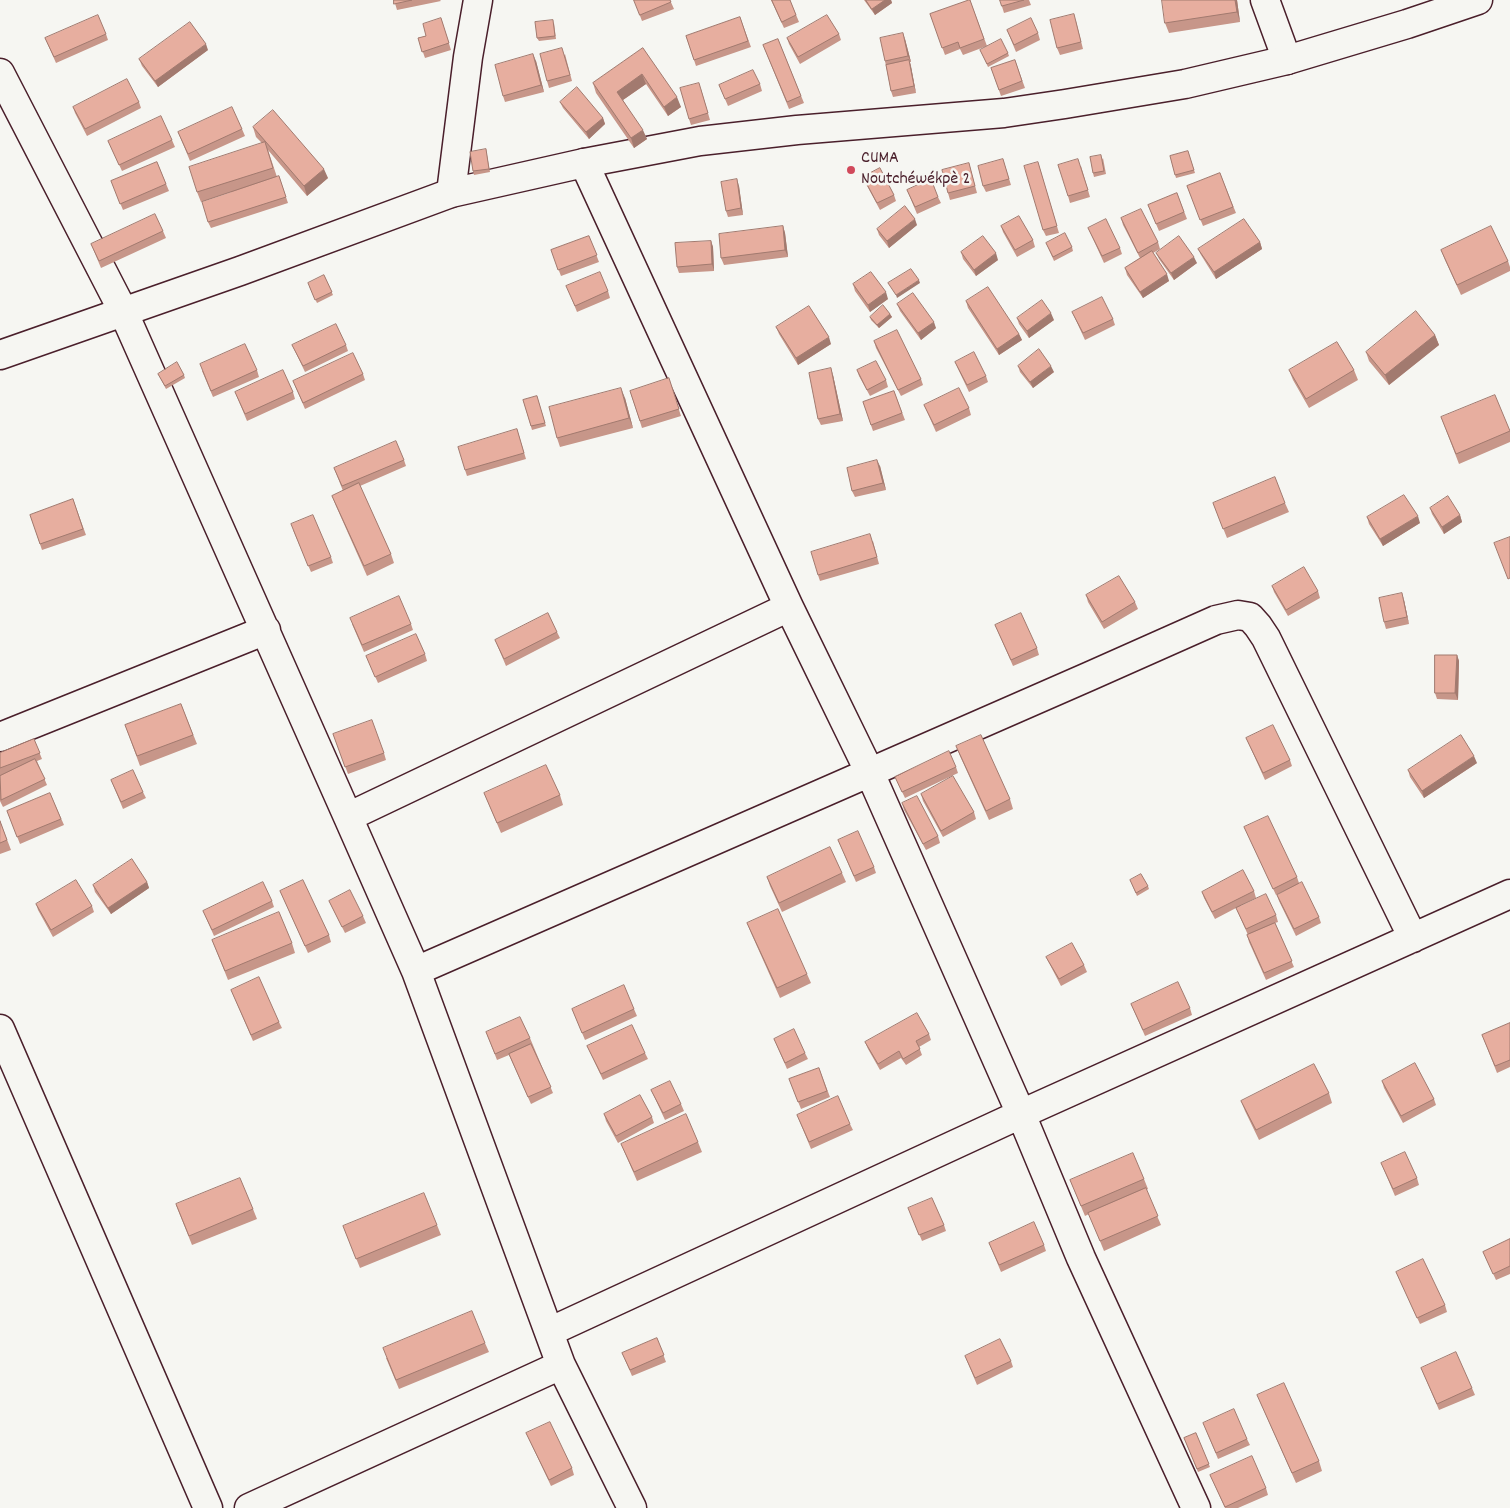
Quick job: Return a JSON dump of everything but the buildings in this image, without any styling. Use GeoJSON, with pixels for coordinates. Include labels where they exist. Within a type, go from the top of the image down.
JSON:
{"type":"FeatureCollection","features":[{"type":"Feature","properties":{"kind":"street"},"geometry":{"type":"LineString","coordinates":[[451,193],[468,57],[478,0]]}},
{"type":"Feature","properties":{"kind":"street"},"geometry":{"type":"LineString","coordinates":[[1265,0],[1287,60]]}},
{"type":"Feature","properties":{"kind":"street"},"geometry":{"type":"LineString","coordinates":[[0,355],[240,271],[451,193],[584,163],[700,141],[797,130],[1004,113],[1185,84],[1287,60],[1407,24],[1478,0]]}},
{"type":"Feature","properties":{"kind":"street"},"geometry":{"type":"LineString","coordinates":[[0,73],[123,312],[266,630],[416,971],[561,1365],[632,1508]]}},
{"type":"Feature","properties":{"kind":"street"},"geometry":{"type":"LineString","coordinates":[[584,163],[790,607],[870,773],[1021,1114],[1081,1258],[1196,1508]]}},
{"type":"Feature","properties":{"kind":"street"},"geometry":{"type":"LineString","coordinates":[[348,817],[790,607]]}},
{"type":"Feature","properties":{"kind":"street"},"geometry":{"type":"LineString","coordinates":[[416,971],[1216,620],[1238,615],[1250,617],[1266,638],[1413,938]]}},
{"type":"Feature","properties":{"kind":"street"},"geometry":{"type":"LineString","coordinates":[[0,737],[266,630]]}},
{"type":"Feature","properties":{"kind":"street"},"geometry":{"type":"LineString","coordinates":[[549,1332],[1021,1114],[1510,894]]}},
{"type":"Feature","properties":{"kind":"street"},"geometry":{"type":"LineString","coordinates":[[0,1029],[208,1508]]}},
{"type":"Feature","properties":{"kind":"street"},"geometry":{"type":"LineString","coordinates":[[249,1508],[561,1365]]}},
{"type":"Feature","properties":{"kind":"place","name":"CUMA Noutchéwékpè 2"},"geometry":{"type":"Point","coordinates":[851,170]}}]}
